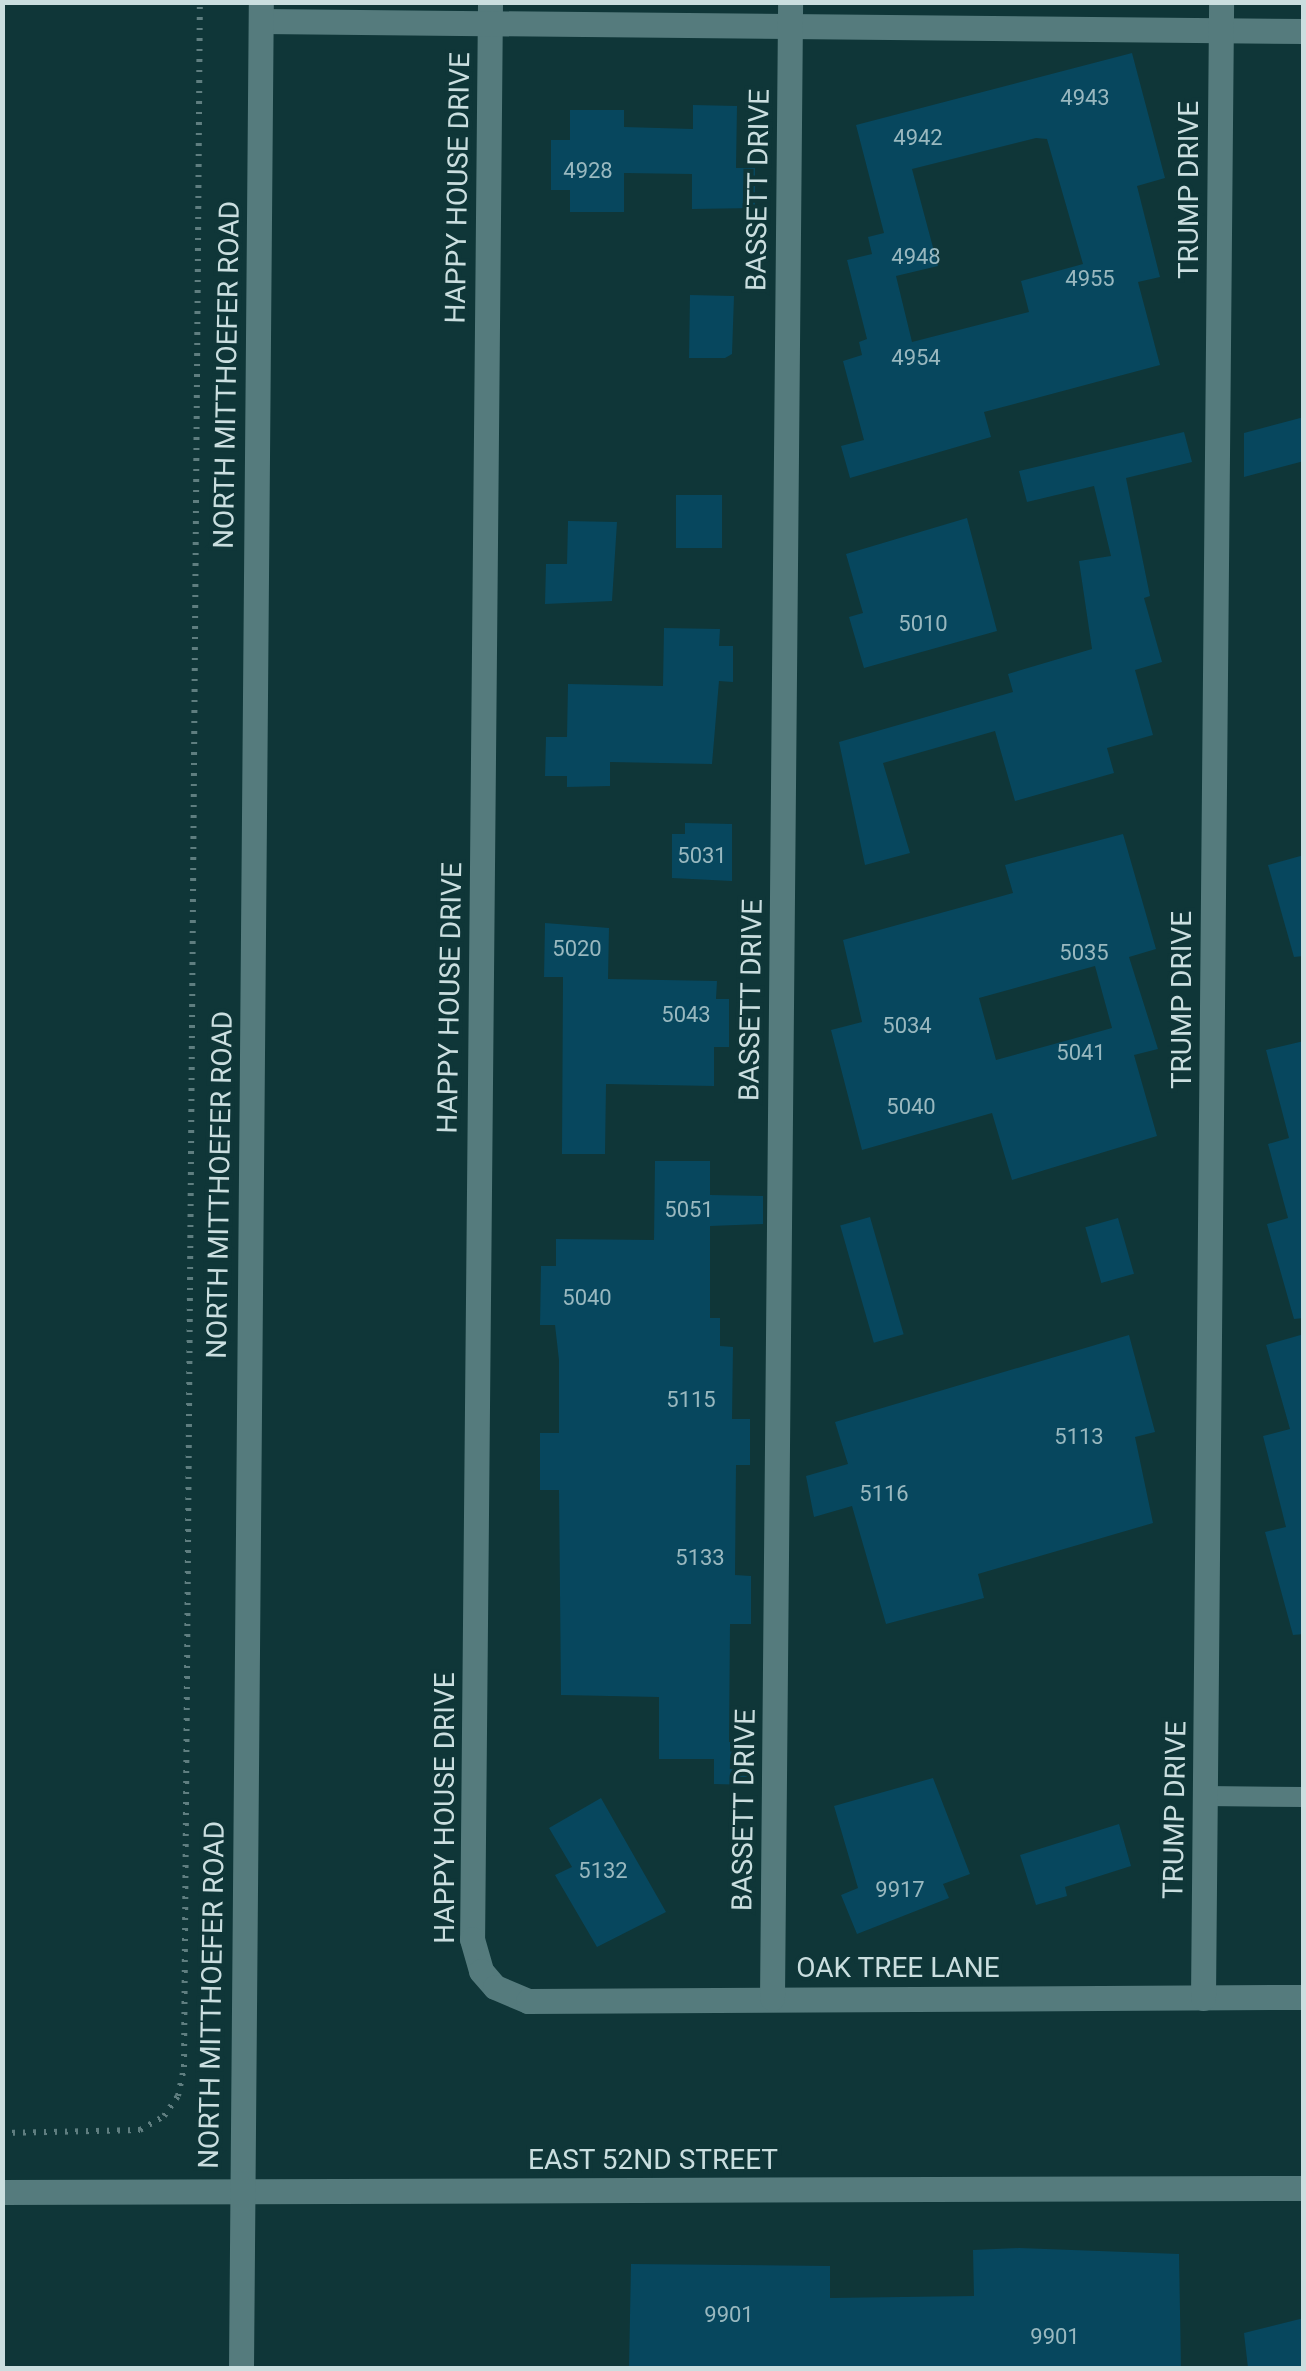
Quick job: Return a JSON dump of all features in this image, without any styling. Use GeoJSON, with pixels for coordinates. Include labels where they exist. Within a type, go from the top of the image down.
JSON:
{"type":"FeatureCollection","features":[{"type":"Feature","properties":{"kind":"street","name":"TRUMP DRIVE"},"geometry":{"type":"LineString","coordinates":[[1204,1998],[1221,2]]}},
{"type":"Feature","properties":{"kind":"street"},"geometry":{"type":"LineString","coordinates":[[261,12],[790,14],[1304,31]]}},
{"type":"Feature","properties":{"kind":"street","name":"NORTH MITTHOEFER ROAD"},"geometry":{"type":"LineString","coordinates":[[241,2368],[261,12]]}},
{"type":"Feature","properties":{"kind":"street","name":"HAPPY HOUSE DRIVE"},"geometry":{"type":"LineString","coordinates":[[490,13],[472,1939],[482,1971],[495,1987]]}},
{"type":"Feature","properties":{"kind":"street","name":"BASSETT DRIVE"},"geometry":{"type":"LineString","coordinates":[[772,1998],[790,14]]}},
{"type":"Feature","properties":{"kind":"street","name":"OAK TREE LANE"},"geometry":{"type":"LineString","coordinates":[[495,1987],[528,2001],[1304,1997]]}},
{"type":"Feature","properties":{"kind":"street","name":"EAST 52ND STREET"},"geometry":{"type":"LineString","coordinates":[[2,2192],[1304,2188]]}},
{"type":"Feature","properties":{"kind":"lane"},"geometry":{"type":"LineString","coordinates":[[1205,1796],[1304,1796]]}},
{"type":"Feature","properties":{"kind":"path"},"geometry":{"type":"LineString","coordinates":[[2,2133],[140,2130],[164,2116],[178,2096],[184,2067],[200,2]]}},
{"type":"Feature","properties":{"kind":"building"},"geometry":{"type":"Polygon","coordinates":[[[1132,53],[1165,178],[1137,186],[1160,277],[1138,282],[1160,365],[984,412],[991,437],[850,478],[841,446],[864,440],[843,361],[862,355],[859,342],[867,339],[847,260],[872,254],[868,237],[884,233],[856,125],[1132,53]],[[1036,138],[912,169],[938,266],[896,276],[912,342],[1029,312],[1021,281],[1083,264],[1047,139],[1036,138]]]}},
{"type":"Feature","properties":{"kind":"building"},"geometry":{"type":"Polygon","coordinates":[[[693,105],[737,106],[736,168],[755,168],[755,208],[692,209],[692,174],[624,173],[624,212],[570,212],[570,190],[551,190],[551,140],[570,140],[570,110],[624,110],[624,127],[693,129],[693,105]]]}},
{"type":"Feature","properties":{"kind":"building"},"geometry":{"type":"Polygon","coordinates":[[[690,295],[734,296],[732,354],[725,358],[689,358],[690,295]]]}},
{"type":"Feature","properties":{"kind":"building"},"geometry":{"type":"Polygon","coordinates":[[[1304,417],[1304,461],[1244,477],[1244,433],[1304,417]]]}},
{"type":"Feature","properties":{"kind":"building"},"geometry":{"type":"Polygon","coordinates":[[[1184,432],[1192,462],[1126,478],[1150,596],[1144,598],[1162,662],[1135,670],[1153,735],[1107,748],[1114,773],[1015,801],[995,731],[883,763],[910,853],[865,865],[839,742],[1013,692],[1008,674],[1092,649],[1079,561],[1111,556],[1094,486],[1027,502],[1019,471],[1184,432]]]}},
{"type":"Feature","properties":{"kind":"building"},"geometry":{"type":"Polygon","coordinates":[[[676,495],[722,495],[722,548],[676,548],[676,495]]]}},
{"type":"Feature","properties":{"kind":"building"},"geometry":{"type":"Polygon","coordinates":[[[967,518],[997,631],[864,668],[849,617],[863,613],[846,554],[967,518]]]}},
{"type":"Feature","properties":{"kind":"building"},"geometry":{"type":"Polygon","coordinates":[[[568,521],[617,522],[612,601],[545,604],[546,564],[567,564],[568,521]]]}},
{"type":"Feature","properties":{"kind":"building"},"geometry":{"type":"Polygon","coordinates":[[[664,628],[720,629],[719,646],[733,646],[733,682],[719,681],[712,764],[610,762],[610,786],[567,787],[567,776],[545,776],[546,737],[567,737],[568,684],[663,686],[664,628]]]}},
{"type":"Feature","properties":{"kind":"building"},"geometry":{"type":"Polygon","coordinates":[[[685,823],[732,824],[732,881],[672,878],[672,834],[685,834],[685,823]]]}},
{"type":"Feature","properties":{"kind":"building"},"geometry":{"type":"Polygon","coordinates":[[[1123,834],[1156,949],[1129,957],[1158,1049],[1134,1055],[1157,1136],[1012,1180],[992,1113],[862,1150],[831,1030],[862,1022],[843,940],[1013,893],[1005,865],[1123,834]],[[1095,966],[979,998],[996,1060],[1112,1028],[1095,966]]]}},
{"type":"Feature","properties":{"kind":"building"},"geometry":{"type":"Polygon","coordinates":[[[1304,855],[1304,956],[1294,957],[1268,865],[1304,855]]]}},
{"type":"Feature","properties":{"kind":"building"},"geometry":{"type":"Polygon","coordinates":[[[545,923],[609,928],[608,979],[717,981],[716,999],[729,999],[729,1047],[714,1047],[714,1086],[606,1084],[605,1154],[562,1154],[563,977],[544,977],[545,923]]]}},
{"type":"Feature","properties":{"kind":"building"},"geometry":{"type":"Polygon","coordinates":[[[1304,1041],[1304,1318],[1294,1319],[1267,1224],[1288,1218],[1268,1144],[1289,1138],[1266,1050],[1304,1041]]]}},
{"type":"Feature","properties":{"kind":"building"},"geometry":{"type":"Polygon","coordinates":[[[655,1161],[710,1161],[710,1195],[763,1196],[763,1224],[710,1226],[710,1318],[720,1318],[720,1346],[733,1347],[732,1419],[750,1419],[750,1465],[736,1465],[735,1575],[751,1576],[751,1624],[730,1624],[729,1742],[753,1742],[752,1785],[714,1784],[714,1759],[659,1759],[659,1697],[561,1695],[559,1490],[540,1490],[540,1433],[559,1433],[559,1360],[555,1325],[540,1325],[541,1266],[556,1266],[556,1239],[654,1240],[655,1161]]]}},
{"type":"Feature","properties":{"kind":"building"},"geometry":{"type":"Polygon","coordinates":[[[870,1217],[904,1334],[874,1343],[840,1226],[870,1217]]]}},
{"type":"Feature","properties":{"kind":"building"},"geometry":{"type":"Polygon","coordinates":[[[1118,1218],[1134,1274],[1101,1283],[1085,1227],[1118,1218]]]}},
{"type":"Feature","properties":{"kind":"building"},"geometry":{"type":"Polygon","coordinates":[[[1304,1334],[1304,1634],[1293,1635],[1265,1532],[1286,1527],[1263,1436],[1290,1429],[1266,1345],[1304,1334]]]}},
{"type":"Feature","properties":{"kind":"building"},"geometry":{"type":"Polygon","coordinates":[[[1129,1335],[1155,1432],[1135,1437],[1153,1523],[978,1574],[984,1598],[886,1624],[852,1506],[814,1517],[806,1476],[848,1464],[835,1422],[1129,1335]]]}},
{"type":"Feature","properties":{"kind":"building"},"geometry":{"type":"Polygon","coordinates":[[[933,1778],[970,1874],[943,1884],[949,1898],[857,1934],[841,1895],[858,1888],[834,1806],[933,1778]]]}},
{"type":"Feature","properties":{"kind":"building"},"geometry":{"type":"Polygon","coordinates":[[[601,1798],[666,1912],[597,1947],[555,1875],[572,1867],[549,1828],[601,1798]]]}},
{"type":"Feature","properties":{"kind":"building"},"geometry":{"type":"Polygon","coordinates":[[[1119,1824],[1131,1866],[1065,1887],[1067,1896],[1036,1905],[1020,1855],[1119,1824]]]}},
{"type":"Feature","properties":{"kind":"building"},"geometry":{"type":"Polygon","coordinates":[[[973,2250],[1179,2254],[1181,2368],[629,2368],[631,2264],[830,2266],[830,2298],[974,2296],[973,2250]]]}},
{"type":"Feature","properties":{"kind":"building"},"geometry":{"type":"Polygon","coordinates":[[[1304,2318],[1304,2368],[1248,2368],[1244,2333],[1304,2318]]]}}]}
